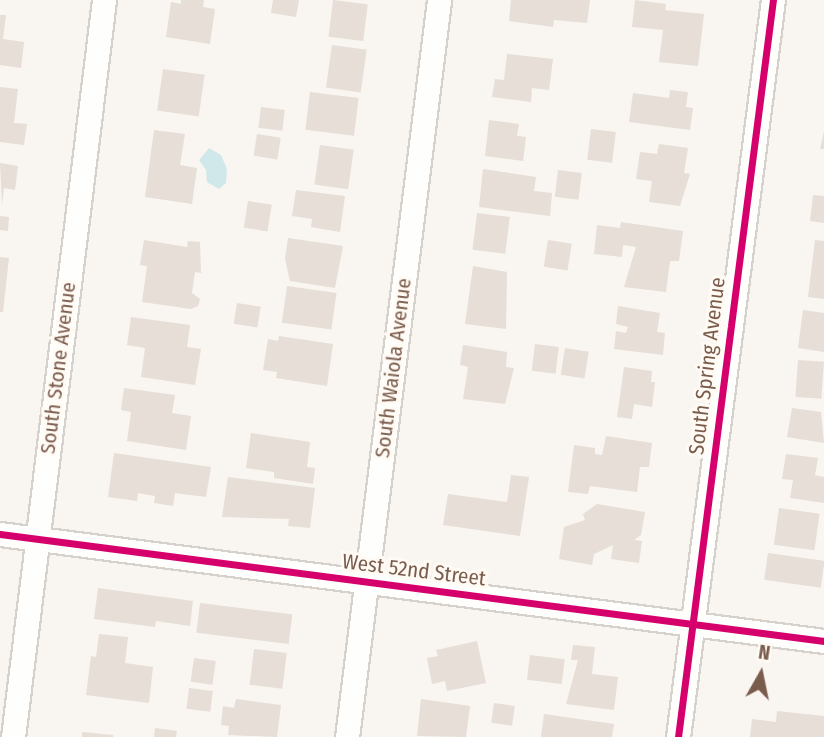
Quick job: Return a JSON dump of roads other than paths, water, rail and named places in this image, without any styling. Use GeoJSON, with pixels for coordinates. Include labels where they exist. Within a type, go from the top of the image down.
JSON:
{"type":"FeatureCollection","features":[{"type":"Feature","properties":{"kind":"street","name":"South Stone Avenue"},"geometry":{"type":"LineString","coordinates":[[13,737],[104,0]]}},
{"type":"Feature","properties":{"kind":"street","name":"South Waiola Avenue"},"geometry":{"type":"LineString","coordinates":[[347,737],[439,0]]}},
{"type":"Feature","properties":{"kind":"street","name":"South Spring Avenue"},"geometry":{"type":"LineString","coordinates":[[678,737],[773,0]]}},
{"type":"Feature","properties":{"kind":"street","name":"West 52nd Street"},"geometry":{"type":"LineString","coordinates":[[0,534],[824,641]]}},
{"type":"Feature","properties":{"kind":"water"},"geometry":{"type":"Polygon","coordinates":[[[209,148],[221,155],[227,169],[226,183],[219,189],[207,182],[206,170],[199,160],[209,148]]]}}]}
